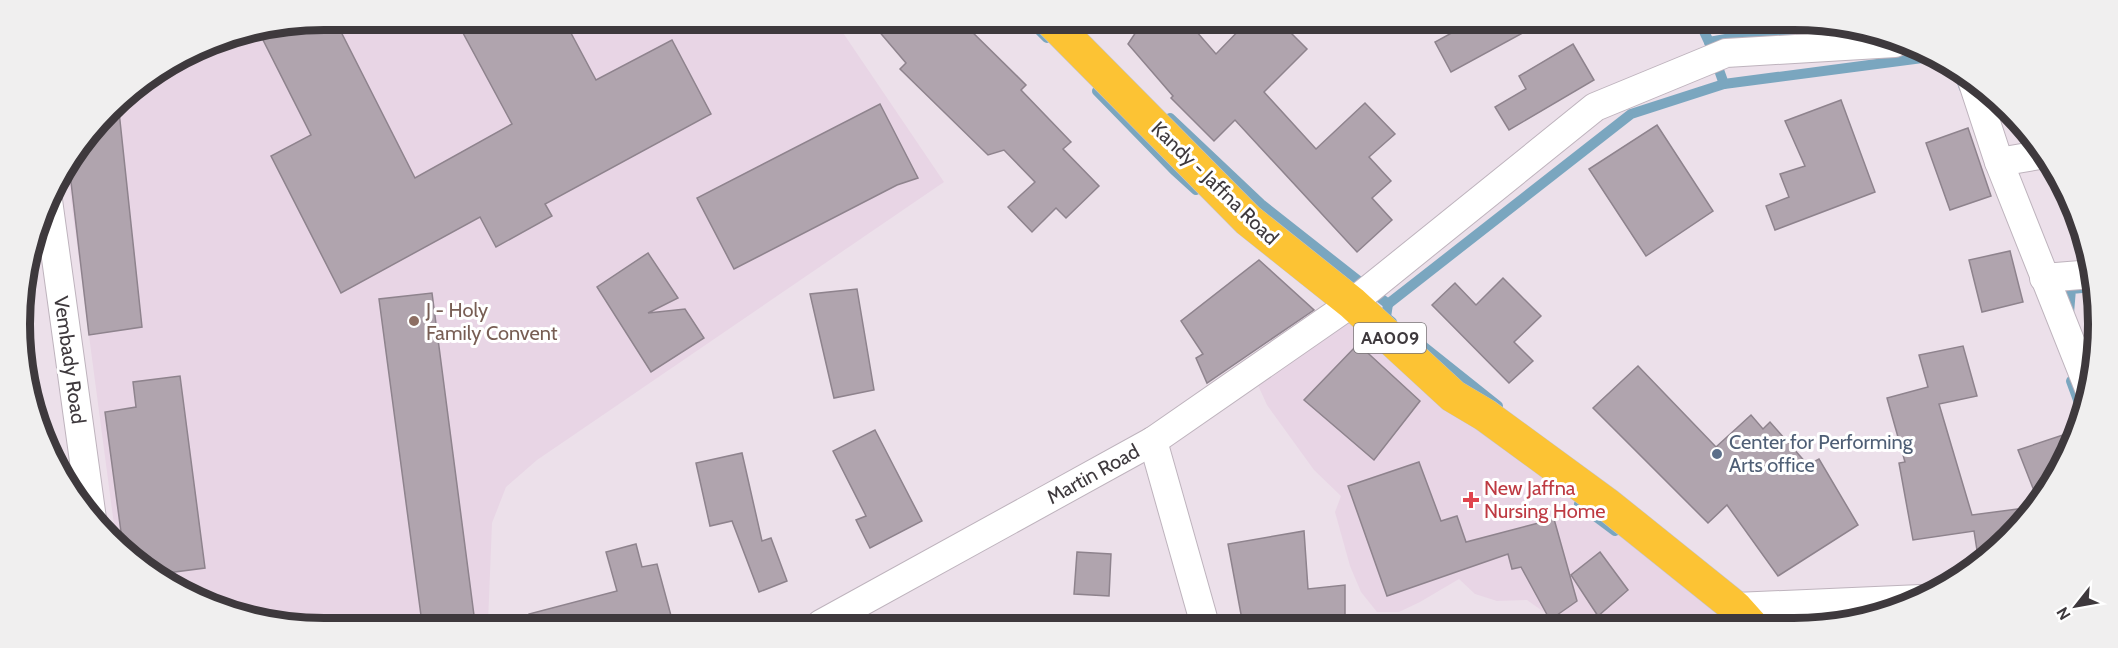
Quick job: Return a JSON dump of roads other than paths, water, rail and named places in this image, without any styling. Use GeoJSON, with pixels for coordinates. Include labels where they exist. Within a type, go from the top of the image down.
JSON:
{"type":"FeatureCollection","features":[{"type":"Feature","properties":{"kind":"highway","name":"Kandy - Jaffna Road"},"geometry":{"type":"LineString","coordinates":[[1060,30],[1248,220],[1353,303],[1453,396],[1485,415],[1608,505],[1744,616]]}},
{"type":"Feature","properties":{"kind":"street","name":"Martin Road"},"geometry":{"type":"LineString","coordinates":[[831,618],[1154,441],[1353,303],[1595,107],[1726,53],[1880,43]]}},
{"type":"Feature","properties":{"kind":"street"},"geometry":{"type":"LineString","coordinates":[[1977,94],[1999,162],[2083,374]]}},
{"type":"Feature","properties":{"kind":"street"},"geometry":{"type":"LineString","coordinates":[[1999,162],[2035,156]]}},
{"type":"Feature","properties":{"kind":"street","name":"Vembady Road"},"geometry":{"type":"LineString","coordinates":[[50,217],[89,501]]}},
{"type":"Feature","properties":{"kind":"street"},"geometry":{"type":"LineString","coordinates":[[2044,278],[2083,275]]}},
{"type":"Feature","properties":{"kind":"street"},"geometry":{"type":"LineString","coordinates":[[1154,441],[1203,618]]}},
{"type":"Feature","properties":{"kind":"street"},"geometry":{"type":"LineString","coordinates":[[1744,616],[1889,602]]}},
{"type":"Feature","properties":{"kind":"waterway"},"geometry":{"type":"LineString","coordinates":[[1039,30],[1047,38]]}},
{"type":"Feature","properties":{"kind":"waterway"},"geometry":{"type":"LineString","coordinates":[[1703,30],[1724,84],[1920,58]]}},
{"type":"Feature","properties":{"kind":"waterway"},"geometry":{"type":"LineString","coordinates":[[1709,42],[1765,32],[1813,31]]}},
{"type":"Feature","properties":{"kind":"waterway"},"geometry":{"type":"LineString","coordinates":[[1388,304],[1631,114],[1724,84]]}},
{"type":"Feature","properties":{"kind":"waterway"},"geometry":{"type":"LineString","coordinates":[[1963,84],[1964,88]]}},
{"type":"Feature","properties":{"kind":"waterway"},"geometry":{"type":"LineString","coordinates":[[1097,91],[1196,190]]}},
{"type":"Feature","properties":{"kind":"waterway"},"geometry":{"type":"LineString","coordinates":[[1170,118],[1261,204],[1388,304],[1386,317],[1392,322]]}},
{"type":"Feature","properties":{"kind":"waterway"},"geometry":{"type":"LineString","coordinates":[[2069,313],[2071,289],[2082,288]]}},
{"type":"Feature","properties":{"kind":"waterway"},"geometry":{"type":"LineString","coordinates":[[1414,339],[1498,406]]}},
{"type":"Feature","properties":{"kind":"waterway"},"geometry":{"type":"LineString","coordinates":[[2071,381],[2078,400]]}},
{"type":"Feature","properties":{"kind":"waterway"},"geometry":{"type":"LineString","coordinates":[[1579,504],[1615,531]]}},
{"type":"Feature","properties":{"kind":"place","name":"J - Holy Family Convent"},"geometry":{"type":"Point","coordinates":[414,321]}},
{"type":"Feature","properties":{"kind":"place","name":"Center for Performing Arts office"},"geometry":{"type":"Point","coordinates":[1717,454]}},
{"type":"Feature","properties":{"kind":"place","name":"New Jaffna Nursing Home"},"geometry":{"type":"Point","coordinates":[1471,500]}}]}
